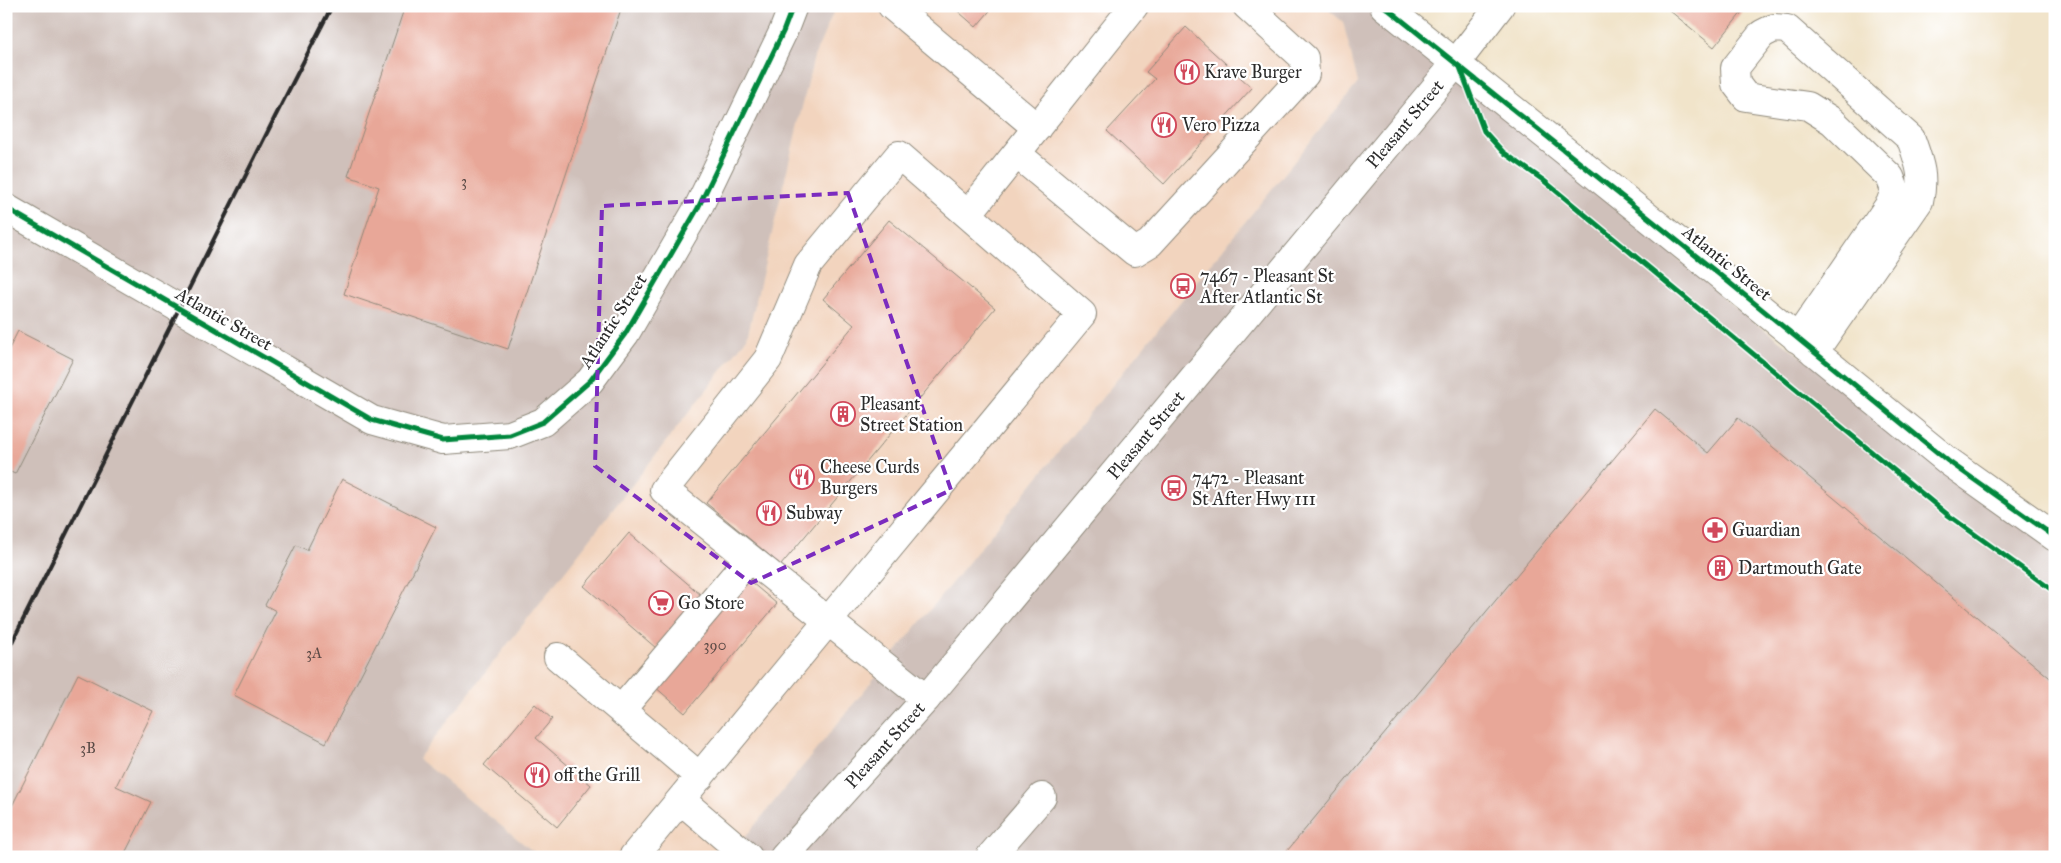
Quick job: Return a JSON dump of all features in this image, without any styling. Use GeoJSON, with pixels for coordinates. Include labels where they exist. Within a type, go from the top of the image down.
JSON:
{"type":"FeatureCollection","features":[{"type":"Feature","properties":{"kind":"street","name":"Atlantic Street"},"geometry":{"type":"LineString","coordinates":[[6,208],[372,420],[443,440],[510,435],[543,422],[590,381],[625,334],[698,208],[783,32],[793,6]]}},
{"type":"Feature","properties":{"kind":"street"},"geometry":{"type":"LineString","coordinates":[[892,6],[1037,128]]}},
{"type":"Feature","properties":{"kind":"street"},"geometry":{"type":"LineString","coordinates":[[968,214],[1134,6]]}},
{"type":"Feature","properties":{"kind":"street"},"geometry":{"type":"LineString","coordinates":[[1017,154],[1135,252],[1150,243],[1304,74],[1304,58],[1247,6]]}},
{"type":"Feature","properties":{"kind":"street","name":"Atlantic Street"},"geometry":{"type":"LineString","coordinates":[[1384,6],[1715,270],[1948,461],[2055,537]]}},
{"type":"Feature","properties":{"kind":"street","name":"Pleasant Street"},"geometry":{"type":"LineString","coordinates":[[784,857],[926,699],[1456,63],[1500,6]]}},
{"type":"Feature","properties":{"kind":"street"},"geometry":{"type":"LineString","coordinates":[[1774,28],[1787,29],[1911,139],[1920,165],[1923,183],[1919,201],[1806,346],[1890,204],[1895,190],[1890,177],[1832,121],[1808,106],[1746,97],[1736,84],[1735,68],[1762,34],[1774,28]]}},
{"type":"Feature","properties":{"kind":"street"},"geometry":{"type":"LineString","coordinates":[[633,857],[681,800],[700,776],[828,622],[1082,314],[899,155],[808,265],[768,359],[664,490],[749,559],[828,622],[926,699]]}},
{"type":"Feature","properties":{"kind":"street"},"geometry":{"type":"LineString","coordinates":[[621,710],[749,559]]}},
{"type":"Feature","properties":{"kind":"street"},"geometry":{"type":"LineString","coordinates":[[558,657],[700,776]]}},
{"type":"Feature","properties":{"kind":"street"},"geometry":{"type":"LineString","coordinates":[[990,857],[1042,797]]}},
{"type":"Feature","properties":{"kind":"street"},"geometry":{"type":"LineString","coordinates":[[681,800],[748,857]]}},
{"type":"Feature","properties":{"kind":"highlighted area"},"geometry":{"type":"Polygon","coordinates":[[[848,193],[951,490],[751,583],[595,466],[602,206],[848,193]]]}},
{"type":"Feature","properties":{"kind":"shaded area"},"geometry":{"type":"Polygon","coordinates":[[[6,6],[836,6],[814,57],[747,338],[418,759],[540,857],[6,857],[6,6]]]}},
{"type":"Feature","properties":{"kind":"shaded area","name":"Pleasant Street Station"},"geometry":{"type":"Polygon","coordinates":[[[836,6],[1324,6],[1343,22],[1358,83],[729,857],[540,857],[418,759],[747,338],[814,57],[836,6]]]}},
{"type":"Feature","properties":{"kind":"shaded area","name":"Dartmouth Gate"},"geometry":{"type":"Polygon","coordinates":[[[1324,6],[1380,6],[1588,180],[1729,303],[1870,407],[2055,519],[2055,857],[729,857],[1358,83],[1343,22],[1324,6]]]}},
{"type":"Feature","properties":{"kind":"building"},"geometry":{"type":"Polygon","coordinates":[[[405,6],[622,6],[508,349],[344,294],[379,187],[348,176],[405,6]]]}},
{"type":"Feature","properties":{"kind":"building"},"geometry":{"type":"Polygon","coordinates":[[[952,6],[994,6],[976,27],[952,6]]]}},
{"type":"Feature","properties":{"kind":"building"},"geometry":{"type":"Polygon","coordinates":[[[1664,6],[1747,6],[1714,47],[1664,6]]]}},
{"type":"Feature","properties":{"kind":"building"},"geometry":{"type":"Polygon","coordinates":[[[1186,27],[1252,88],[1164,184],[1107,131],[1155,79],[1146,72],[1186,27]]]}},
{"type":"Feature","properties":{"kind":"building","name":"Pleasant Street Station"},"geometry":{"type":"Polygon","coordinates":[[[889,220],[995,308],[781,565],[706,503],[854,325],[823,299],[889,220]]]}},
{"type":"Feature","properties":{"kind":"building"},"geometry":{"type":"Polygon","coordinates":[[[18,331],[73,359],[15,474],[6,470],[6,355],[18,331]]]}},
{"type":"Feature","properties":{"kind":"building","name":"Dartmouth Gate"},"geometry":{"type":"Polygon","coordinates":[[[1655,409],[1708,453],[1738,418],[2055,682],[2055,857],[1282,857],[1655,409]]]}},
{"type":"Feature","properties":{"kind":"building"},"geometry":{"type":"Polygon","coordinates":[[[342,479],[436,527],[326,743],[234,695],[276,611],[265,605],[296,545],[307,550],[342,479]]]}},
{"type":"Feature","properties":{"kind":"building"},"geometry":{"type":"Polygon","coordinates":[[[629,533],[701,595],[656,648],[584,586],[629,533]]]}},
{"type":"Feature","properties":{"kind":"building"},"geometry":{"type":"Polygon","coordinates":[[[745,577],[777,604],[685,713],[654,686],[745,577]]]}},
{"type":"Feature","properties":{"kind":"building"},"geometry":{"type":"Polygon","coordinates":[[[78,674],[153,711],[116,786],[151,802],[123,857],[6,857],[6,818],[78,674]]]}},
{"type":"Feature","properties":{"kind":"building","name":"off the Grill"},"geometry":{"type":"Polygon","coordinates":[[[535,704],[552,719],[536,738],[591,785],[557,827],[484,765],[535,704]]]}},
{"type":"Feature","properties":{"kind":"railway"},"geometry":{"type":"LineString","coordinates":[[6,654],[332,6]]}},
{"type":"Feature","properties":{"kind":"cycle path"},"geometry":{"type":"LineString","coordinates":[[6,208],[372,420],[443,440],[510,435],[543,422],[590,381],[625,334],[698,208],[783,32],[793,6]]}},
{"type":"Feature","properties":{"kind":"cycle path"},"geometry":{"type":"LineString","coordinates":[[1384,6],[1715,271],[1948,461],[2055,537]]}},
{"type":"Feature","properties":{"kind":"cycle path"},"geometry":{"type":"LineString","coordinates":[[1460,67],[1484,131],[1503,152],[1543,180],[1948,515],[2055,592]]}},
{"type":"Feature","properties":{"kind":"place","name":"Krave Burger"},"geometry":{"type":"Point","coordinates":[1187,72]}},
{"type":"Feature","properties":{"kind":"place","name":"Vero Pizza"},"geometry":{"type":"Point","coordinates":[1164,125]}},
{"type":"Feature","properties":{"kind":"place","name":"7467 - Pleasant St After Atlantic St"},"geometry":{"type":"Point","coordinates":[1183,286]}},
{"type":"Feature","properties":{"kind":"place","name":"Pleasant Street Station"},"geometry":{"type":"Point","coordinates":[843,414]}},
{"type":"Feature","properties":{"kind":"place","name":"Cheese Curds Burgers"},"geometry":{"type":"Point","coordinates":[802,477]}},
{"type":"Feature","properties":{"kind":"place","name":"7472 - Pleasant St After Hwy 111"},"geometry":{"type":"Point","coordinates":[1174,488]}},
{"type":"Feature","properties":{"kind":"place","name":"Subway"},"geometry":{"type":"Point","coordinates":[769,513]}},
{"type":"Feature","properties":{"kind":"place","name":"Guardian"},"geometry":{"type":"Point","coordinates":[1715,530]}},
{"type":"Feature","properties":{"kind":"place","name":"Dartmouth Gate"},"geometry":{"type":"Point","coordinates":[1720,568]}},
{"type":"Feature","properties":{"kind":"place","name":"Go Store"},"geometry":{"type":"Point","coordinates":[661,603]}},
{"type":"Feature","properties":{"kind":"place","name":"off the Grill"},"geometry":{"type":"Point","coordinates":[537,775]}}]}
